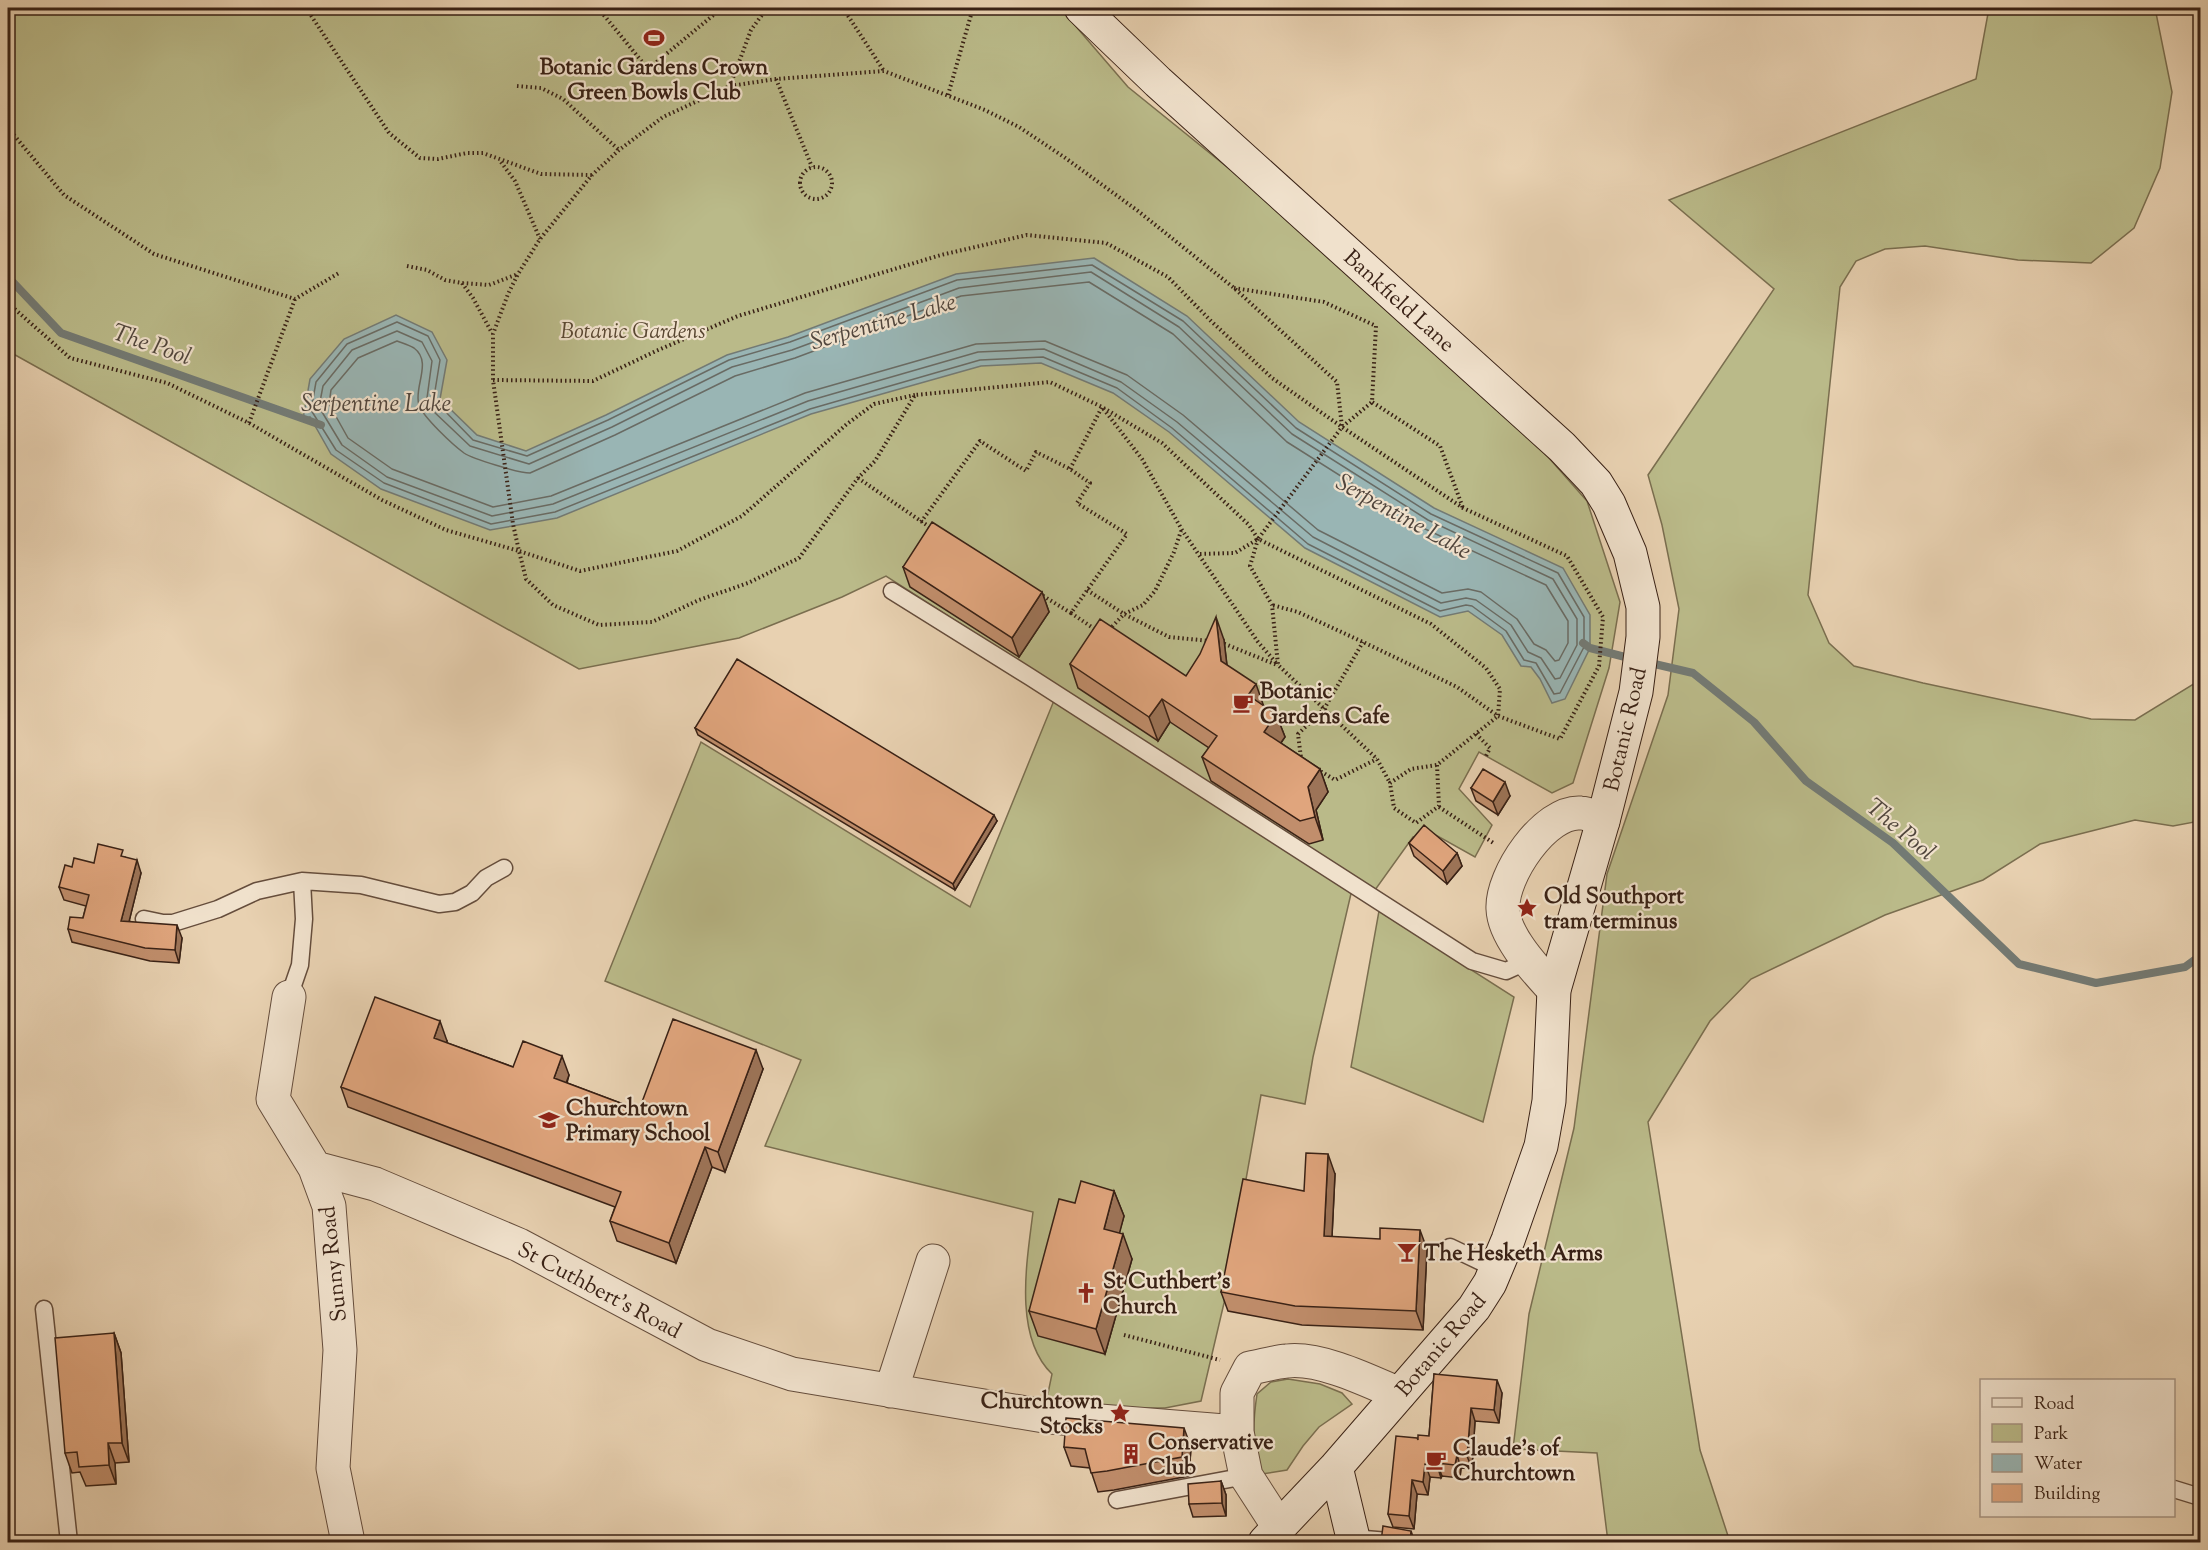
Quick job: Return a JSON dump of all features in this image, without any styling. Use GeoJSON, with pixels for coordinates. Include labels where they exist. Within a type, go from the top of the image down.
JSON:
{"type":"FeatureCollection","features":[{"type":"Feature","properties":{"kind":"street","name":"Bankfield Lane"},"geometry":{"type":"LineString","coordinates":[[1081,8],[1158,82],[1432,328],[1582,467],[1609,504],[1630,553],[1643,607],[1643,637]]}},
{"type":"Feature","properties":{"kind":"street","name":"Botanic Road"},"geometry":{"type":"LineString","coordinates":[[1272,1535],[1336,1467],[1473,1308],[1490,1283],[1508,1240],[1540,1146],[1548,1101],[1554,990],[1603,821],[1636,692],[1643,637]]}},
{"type":"Feature","properties":{"kind":"street","name":"Botanic Road"},"geometry":{"type":"LineString","coordinates":[[1554,990],[1528,961],[1510,930],[1503,910],[1508,883],[1518,859],[1541,833],[1563,816],[1581,813],[1603,821]]}},
{"type":"Feature","properties":{"kind":"street","name":"Sunny Road"},"geometry":{"type":"LineString","coordinates":[[289,998],[273,1099],[315,1168],[329,1206],[340,1350],[333,1468],[348,1542]]}},
{"type":"Feature","properties":{"kind":"street","name":"St Cuthbert's Road"},"geometry":{"type":"LineString","coordinates":[[315,1168],[375,1184],[519,1245],[707,1345],[792,1374],[1050,1418],[1237,1432]]}},
{"type":"Feature","properties":{"kind":"street"},"geometry":{"type":"LineString","coordinates":[[891,1391],[933,1261]]}},
{"type":"Feature","properties":{"kind":"street"},"geometry":{"type":"LineString","coordinates":[[1272,1535],[1246,1476],[1237,1432],[1238,1393],[1250,1368],[1288,1360],[1313,1363],[1352,1374],[1399,1394]]}},
{"type":"Feature","properties":{"kind":"street"},"geometry":{"type":"LineString","coordinates":[[1336,1467],[1354,1540]]}},
{"type":"Feature","properties":{"kind":"lane"},"geometry":{"type":"LineString","coordinates":[[892,591],[1472,961],[1506,971],[1528,961]]}},
{"type":"Feature","properties":{"kind":"lane"},"geometry":{"type":"LineString","coordinates":[[144,919],[173,923],[218,909],[257,891],[302,881],[360,885],[439,904],[454,902],[472,893],[486,878],[504,868]]}},
{"type":"Feature","properties":{"kind":"lane"},"geometry":{"type":"LineString","coordinates":[[289,998],[300,965],[304,919],[302,881]]}},
{"type":"Feature","properties":{"kind":"lane"},"geometry":{"type":"LineString","coordinates":[[1450,1247],[1496,1269]]}},
{"type":"Feature","properties":{"kind":"lane"},"geometry":{"type":"LineString","coordinates":[[44,1309],[69,1542]]}},
{"type":"Feature","properties":{"kind":"lane"},"geometry":{"type":"LineString","coordinates":[[1117,1500],[1246,1476]]}},
{"type":"Feature","properties":{"kind":"lane"},"geometry":{"type":"LineString","coordinates":[[2175,1489],[2200,1497]]}},
{"type":"Feature","properties":{"kind":"lane"},"geometry":{"type":"LineString","coordinates":[[1354,1540],[1400,1542]]}},
{"type":"Feature","properties":{"kind":"path"},"geometry":{"type":"LineString","coordinates":[[306,8],[390,133],[420,158],[438,159],[467,153],[483,153],[541,174],[592,175]]}},
{"type":"Feature","properties":{"kind":"path"},"geometry":{"type":"LineString","coordinates":[[598,8],[648,69],[722,8]]}},
{"type":"Feature","properties":{"kind":"path"},"geometry":{"type":"LineString","coordinates":[[730,86],[751,30],[767,8]]}},
{"type":"Feature","properties":{"kind":"path"},"geometry":{"type":"LineString","coordinates":[[843,8],[884,71]]}},
{"type":"Feature","properties":{"kind":"path"},"geometry":{"type":"LineString","coordinates":[[948,95],[973,8]]}},
{"type":"Feature","properties":{"kind":"path"},"geometry":{"type":"LineString","coordinates":[[915,395],[875,461],[858,478],[799,558],[748,583],[699,600],[652,622],[599,625],[553,605],[526,579],[513,524],[502,440],[496,413],[493,334],[518,274],[540,239],[592,175],[619,150],[663,117],[730,86],[776,79],[884,71],[985,110],[1019,127],[1138,211],[1233,288],[1336,382],[1342,428]]}},
{"type":"Feature","properties":{"kind":"path"},"geometry":{"type":"LineString","coordinates":[[776,79],[812,168]]}},
{"type":"Feature","properties":{"kind":"path"},"geometry":{"type":"LineString","coordinates":[[517,87],[541,87],[563,99],[619,150]]}},
{"type":"Feature","properties":{"kind":"path"},"geometry":{"type":"LineString","coordinates":[[8,128],[64,195],[154,254],[295,299]]}},
{"type":"Feature","properties":{"kind":"path"},"geometry":{"type":"LineString","coordinates":[[500,161],[515,181],[540,239]]}},
{"type":"Feature","properties":{"kind":"path"},"geometry":{"type":"LineString","coordinates":[[820,167],[828,171],[832,179],[832,187],[821,199],[812,199],[805,195],[801,188],[801,179],[805,172],[812,168],[820,167]]}},
{"type":"Feature","properties":{"kind":"path"},"geometry":{"type":"LineString","coordinates":[[493,380],[593,381],[738,316],[941,255],[1027,235],[1106,243],[1168,277],[1272,378],[1342,428],[1463,508],[1567,556],[1603,617],[1599,666],[1560,739],[1498,716],[1456,687],[1298,612],[1272,605]]}},
{"type":"Feature","properties":{"kind":"path"},"geometry":{"type":"LineString","coordinates":[[406,266],[427,270],[445,280],[489,285],[518,274]]}},
{"type":"Feature","properties":{"kind":"path"},"geometry":{"type":"LineString","coordinates":[[249,423],[295,299],[339,273]]}},
{"type":"Feature","properties":{"kind":"path"},"geometry":{"type":"LineString","coordinates":[[462,283],[493,334]]}},
{"type":"Feature","properties":{"kind":"path"},"geometry":{"type":"LineString","coordinates":[[1200,555],[1236,553],[1258,539],[1342,428],[1372,402],[1376,326],[1324,302],[1233,288]]}},
{"type":"Feature","properties":{"kind":"path"},"geometry":{"type":"LineString","coordinates":[[8,303],[70,358],[166,383],[249,423],[321,467],[392,505],[446,530],[580,571],[677,550],[742,516],[847,424],[874,404],[915,395],[1050,382],[1102,407],[1162,443],[1249,525],[1258,539],[1431,624],[1486,668],[1500,689],[1498,716],[1437,765],[1411,769],[1389,783]]}},
{"type":"Feature","properties":{"kind":"path"},"geometry":{"type":"LineString","coordinates":[[1372,402],[1440,446],[1463,508]]}},
{"type":"Feature","properties":{"kind":"path"},"geometry":{"type":"LineString","coordinates":[[1070,469],[1102,407]]}},
{"type":"Feature","properties":{"kind":"path"},"geometry":{"type":"LineString","coordinates":[[1102,407],[1142,459],[1182,530],[1258,642],[1278,665],[1377,759],[1389,783],[1394,808],[1416,823],[1439,806]]}},
{"type":"Feature","properties":{"kind":"path"},"geometry":{"type":"LineString","coordinates":[[921,522],[980,441],[1026,471],[1036,452],[1070,469],[1090,483],[1077,503],[1127,534],[1071,613]]}},
{"type":"Feature","properties":{"kind":"path"},"geometry":{"type":"LineString","coordinates":[[858,478],[941,534]]}},
{"type":"Feature","properties":{"kind":"path"},"geometry":{"type":"LineString","coordinates":[[1031,589],[1104,636],[1124,614],[1143,605],[1155,591],[1182,530]]}},
{"type":"Feature","properties":{"kind":"path"},"geometry":{"type":"LineString","coordinates":[[1258,539],[1250,566],[1272,605],[1278,665]]}},
{"type":"Feature","properties":{"kind":"path"},"geometry":{"type":"LineString","coordinates":[[1087,590],[1124,614],[1169,637],[1223,643],[1278,665]]}},
{"type":"Feature","properties":{"kind":"path"},"geometry":{"type":"LineString","coordinates":[[1362,642],[1324,709],[1298,734],[1300,758],[1335,780],[1377,759]]}},
{"type":"Feature","properties":{"kind":"path"},"geometry":{"type":"LineString","coordinates":[[1476,734],[1490,748],[1486,756]]}},
{"type":"Feature","properties":{"kind":"path"},"geometry":{"type":"LineString","coordinates":[[1437,765],[1439,806]]}},
{"type":"Feature","properties":{"kind":"path"},"geometry":{"type":"LineString","coordinates":[[1439,806],[1518,859]]}},
{"type":"Feature","properties":{"kind":"path"},"geometry":{"type":"LineString","coordinates":[[1124,1335],[1250,1368]]}},
{"type":"Feature","properties":{"kind":"green space","name":"Botanic Gardens"},"geometry":{"type":"Polygon","coordinates":[[[8,8],[1060,8],[1128,87],[1356,271],[1541,449],[1587,501],[1620,602],[1609,668],[1573,783],[1552,793],[1479,752],[1459,789],[1492,825],[1475,857],[1434,834],[1413,837],[1375,890],[886,576],[842,597],[739,638],[579,669],[8,351],[8,8]]]}},
{"type":"Feature","properties":{"kind":"green space"},"geometry":{"type":"Polygon","coordinates":[[[1989,8],[2155,8],[2172,92],[2160,168],[2134,228],[2091,263],[2018,260],[1925,246],[1885,249],[1856,261],[1840,287],[1808,595],[1829,643],[1854,666],[1923,683],[2091,719],[2135,720],[2200,680],[2200,821],[2173,826],[2135,820],[2040,844],[1983,880],[1885,915],[1751,979],[1710,1021],[1648,1122],[1700,1450],[1730,1542],[1608,1542],[1597,1453],[1513,1449],[1529,1314],[1574,1128],[1607,874],[1668,695],[1679,609],[1662,525],[1648,475],[1774,289],[1669,200],[1976,79],[1989,8]]]}},
{"type":"Feature","properties":{"kind":"green space"},"geometry":{"type":"Polygon","coordinates":[[[1055,698],[1353,885],[1313,1057],[1305,1104],[1261,1095],[1224,1303],[1201,1401],[1165,1408],[1110,1408],[1046,1403],[1052,1374],[1040,1358],[1032,1340],[1027,1319],[1026,1275],[1033,1212],[765,1146],[801,1060],[605,981],[701,742],[970,907],[1055,698]]]}},
{"type":"Feature","properties":{"kind":"green space"},"geometry":{"type":"Polygon","coordinates":[[[1379,911],[1514,997],[1483,1122],[1351,1067],[1379,911]]]}},
{"type":"Feature","properties":{"kind":"green space"},"geometry":{"type":"Polygon","coordinates":[[[1288,1379],[1320,1384],[1342,1393],[1352,1404],[1319,1427],[1287,1470],[1262,1474],[1256,1455],[1254,1435],[1257,1394],[1271,1382],[1288,1379]]]}},
{"type":"Feature","properties":{"kind":"water","name":"Serpentine Lake"},"geometry":{"type":"Polygon","coordinates":[[[1094,258],[1187,316],[1299,422],[1434,508],[1563,568],[1590,615],[1590,648],[1565,699],[1552,703],[1540,679],[1531,667],[1521,666],[1502,635],[1468,611],[1440,617],[1305,548],[1169,432],[1113,393],[1041,363],[981,366],[811,414],[557,518],[490,530],[381,489],[331,454],[310,417],[303,419],[310,379],[344,339],[396,315],[432,332],[447,360],[440,399],[477,435],[526,451],[606,415],[727,355],[788,337],[956,274],[1094,258]]]}},
{"type":"Feature","properties":{"kind":"building"},"geometry":{"type":"Polygon","coordinates":[[[932,522],[1042,592],[1012,638],[903,567],[932,522]]]}},
{"type":"Feature","properties":{"kind":"building"},"geometry":{"type":"Polygon","coordinates":[[[1216,617],[1221,661],[1256,684],[1248,695],[1276,714],[1264,732],[1320,769],[1308,787],[1315,817],[1300,821],[1202,757],[1217,736],[1162,699],[1149,717],[1070,664],[1100,619],[1186,676],[1200,654],[1216,617]]]}},
{"type":"Feature","properties":{"kind":"building"},"geometry":{"type":"Polygon","coordinates":[[[737,659],[994,815],[953,884],[695,728],[737,659]]]}},
{"type":"Feature","properties":{"kind":"building"},"geometry":{"type":"Polygon","coordinates":[[[1483,769],[1505,782],[1493,802],[1471,788],[1483,769]]]}},
{"type":"Feature","properties":{"kind":"building"},"geometry":{"type":"Polygon","coordinates":[[[1424,825],[1457,853],[1443,871],[1409,843],[1424,825]]]}},
{"type":"Feature","properties":{"kind":"building"},"geometry":{"type":"Polygon","coordinates":[[[98,844],[123,850],[121,856],[137,860],[121,921],[177,925],[175,950],[145,948],[68,929],[70,917],[83,918],[89,895],[59,887],[65,865],[72,867],[74,858],[94,863],[98,844]]]}},
{"type":"Feature","properties":{"kind":"building"},"geometry":{"type":"Polygon","coordinates":[[[375,997],[440,1021],[434,1038],[513,1067],[523,1041],[562,1056],[554,1078],[639,1110],[673,1019],[756,1050],[718,1152],[705,1147],[669,1243],[610,1221],[621,1192],[341,1087],[375,997]]]}},
{"type":"Feature","properties":{"kind":"building"},"geometry":{"type":"Polygon","coordinates":[[[1306,1153],[1328,1154],[1324,1236],[1380,1239],[1380,1228],[1420,1230],[1416,1311],[1295,1306],[1221,1292],[1243,1179],[1304,1191],[1306,1153]]]}},
{"type":"Feature","properties":{"kind":"building","name":"St Cuthbert's Church"},"geometry":{"type":"Polygon","coordinates":[[[1081,1181],[1114,1191],[1104,1229],[1123,1234],[1096,1329],[1029,1311],[1059,1199],[1075,1203],[1081,1181]]]}},
{"type":"Feature","properties":{"kind":"building"},"geometry":{"type":"Polygon","coordinates":[[[114,1333],[122,1443],[108,1443],[109,1465],[79,1467],[77,1452],[65,1453],[55,1338],[114,1333]]]}},
{"type":"Feature","properties":{"kind":"building"},"geometry":{"type":"Polygon","coordinates":[[[1434,1374],[1497,1380],[1494,1410],[1471,1408],[1467,1456],[1457,1455],[1455,1465],[1425,1464],[1423,1482],[1412,1480],[1409,1516],[1388,1514],[1396,1436],[1418,1440],[1418,1435],[1429,1436],[1434,1374]]]}},
{"type":"Feature","properties":{"kind":"building"},"geometry":{"type":"Polygon","coordinates":[[[1066,1418],[1184,1428],[1182,1457],[1091,1473],[1085,1449],[1064,1447],[1066,1418]]]}},
{"type":"Feature","properties":{"kind":"building"},"geometry":{"type":"Polygon","coordinates":[[[1221,1481],[1222,1503],[1189,1504],[1188,1484],[1221,1481]]]}},
{"type":"Feature","properties":{"kind":"building"},"geometry":{"type":"Polygon","coordinates":[[[1383,1526],[1411,1531],[1410,1542],[1381,1542],[1383,1526]]]}},
{"type":"Feature","properties":{"kind":"waterway","name":"The Pool"},"geometry":{"type":"LineString","coordinates":[[8,277],[61,333],[321,425]]}},
{"type":"Feature","properties":{"kind":"waterway","name":"The Pool"},"geometry":{"type":"LineString","coordinates":[[1583,643],[1590,648],[1633,659]]}},
{"type":"Feature","properties":{"kind":"waterway","name":"The Pool"},"geometry":{"type":"LineString","coordinates":[[1646,662],[1693,673],[1754,722],[1806,781],[1893,843],[2019,964],[2096,983],[2185,967],[2200,956]]}},
{"type":"Feature","properties":{"kind":"place","name":"Botanic Gardens Crown Green Bowls Club"},"geometry":{"type":"Point","coordinates":[654,38]}},
{"type":"Feature","properties":{"kind":"place","name":"Botanic Gardens Cafe"},"geometry":{"type":"Point","coordinates":[1243,703]}},
{"type":"Feature","properties":{"kind":"place","name":"Old Southport tram terminus"},"geometry":{"type":"Point","coordinates":[1527,908]}},
{"type":"Feature","properties":{"kind":"place","name":"Churchtown Primary School"},"geometry":{"type":"Point","coordinates":[549,1120]}},
{"type":"Feature","properties":{"kind":"place","name":"The Hesketh Arms"},"geometry":{"type":"Point","coordinates":[1407,1252]}},
{"type":"Feature","properties":{"kind":"place","name":"St Cuthbert's Church"},"geometry":{"type":"Point","coordinates":[1086,1293]}},
{"type":"Feature","properties":{"kind":"place","name":"Churchtown Stocks"},"geometry":{"type":"Point","coordinates":[1120,1413]}},
{"type":"Feature","properties":{"kind":"place","name":"Conservative Club"},"geometry":{"type":"Point","coordinates":[1131,1454]}},
{"type":"Feature","properties":{"kind":"place","name":"Claude's of Churchtown"},"geometry":{"type":"Point","coordinates":[1436,1460]}}]}
